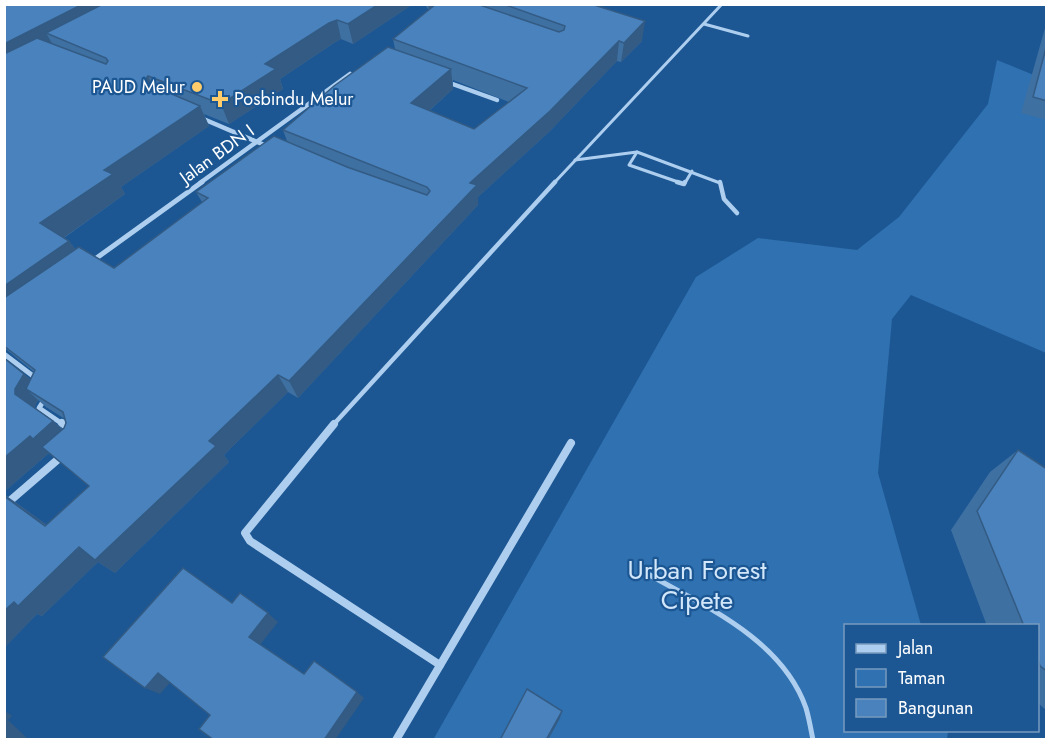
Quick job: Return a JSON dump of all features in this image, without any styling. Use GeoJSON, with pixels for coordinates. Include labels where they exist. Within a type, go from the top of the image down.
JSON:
{"type":"FeatureCollection","features":[{"type":"Feature","properties":{"kind":"street","name":"Jalan BDN I"},"geometry":{"type":"LineString","coordinates":[[82,269],[358,69]]}},
{"type":"Feature","properties":{"kind":"street"},"geometry":{"type":"LineString","coordinates":[[444,81],[497,100]]}},
{"type":"Feature","properties":{"kind":"street"},"geometry":{"type":"LineString","coordinates":[[191,113],[277,150]]}},
{"type":"Feature","properties":{"kind":"street"},"geometry":{"type":"LineString","coordinates":[[4,354],[43,384]]}},
{"type":"Feature","properties":{"kind":"street"},"geometry":{"type":"LineString","coordinates":[[50,390],[39,408],[78,434]]}},
{"type":"Feature","properties":{"kind":"street"},"geometry":{"type":"LineString","coordinates":[[334,424],[245,533],[250,541],[440,665]]}},
{"type":"Feature","properties":{"kind":"street"},"geometry":{"type":"LineString","coordinates":[[396,740],[571,443]]}},
{"type":"Feature","properties":{"kind":"street"},"geometry":{"type":"LineString","coordinates":[[4,506],[66,452]]}},
{"type":"Feature","properties":{"kind":"lane"},"geometry":{"type":"LineString","coordinates":[[334,424],[575,160],[722,4]]}},
{"type":"Feature","properties":{"kind":"lane"},"geometry":{"type":"LineString","coordinates":[[704,24],[748,36]]}},
{"type":"Feature","properties":{"kind":"lane"},"geometry":{"type":"LineString","coordinates":[[575,160],[638,152],[720,181],[724,199],[737,213]]}},
{"type":"Feature","properties":{"kind":"lane"},"geometry":{"type":"LineString","coordinates":[[638,152],[629,165],[684,184],[692,171]]}},
{"type":"Feature","properties":{"kind":"lane"},"geometry":{"type":"LineString","coordinates":[[646,573],[753,636],[778,660],[797,686],[811,720],[813,740]]}},
{"type":"Feature","properties":{"kind":"green space","name":"Urban Forest Cipete"},"geometry":{"type":"Polygon","coordinates":[[[997,60],[1046,80],[1046,353],[911,295],[892,319],[878,473],[921,624],[844,624],[844,732],[948,732],[947,739],[433,740],[696,277],[758,238],[857,250],[899,217],[988,104],[997,60]]]}},
{"type":"Feature","properties":{"kind":"building"},"geometry":{"type":"Polygon","coordinates":[[[4,4],[83,4],[4,44],[4,4]]]}},
{"type":"Feature","properties":{"kind":"building"},"geometry":{"type":"Polygon","coordinates":[[[103,4],[379,4],[348,24],[337,20],[329,23],[265,64],[276,69],[221,104],[148,76],[145,80],[148,84],[200,106],[104,170],[113,174],[40,223],[69,241],[4,286],[4,54],[37,38],[106,64],[108,61],[106,58],[46,33],[103,4]]]}},
{"type":"Feature","properties":{"kind":"building"},"geometry":{"type":"Polygon","coordinates":[[[436,4],[477,4],[559,32],[564,30],[565,26],[503,4],[591,4],[645,21],[624,43],[619,41],[550,111],[470,183],[477,185],[289,381],[278,375],[209,441],[216,446],[95,560],[79,547],[18,606],[14,602],[4,611],[4,496],[45,526],[89,486],[42,447],[64,428],[66,423],[63,412],[26,389],[35,370],[4,346],[4,298],[79,247],[114,268],[208,198],[196,192],[274,136],[347,167],[427,195],[430,191],[427,187],[283,130],[334,86],[388,47],[451,69],[411,103],[474,129],[527,88],[393,39],[436,4]]]}},
{"type":"Feature","properties":{"kind":"building"},"geometry":{"type":"Polygon","coordinates":[[[1047,44],[1047,101],[1033,97],[1047,44]]]}},
{"type":"Feature","properties":{"kind":"building"},"geometry":{"type":"Polygon","coordinates":[[[4,358],[24,374],[15,389],[15,394],[53,421],[33,439],[30,436],[4,458],[4,358]]]}},
{"type":"Feature","properties":{"kind":"building"},"geometry":{"type":"Polygon","coordinates":[[[1018,450],[1047,469],[1047,671],[1039,662],[1039,624],[1023,624],[977,511],[1018,450]]]}},
{"type":"Feature","properties":{"kind":"building"},"geometry":{"type":"Polygon","coordinates":[[[183,568],[232,603],[240,593],[268,613],[249,637],[304,674],[314,661],[357,692],[324,740],[214,740],[199,729],[210,715],[158,673],[145,688],[103,657],[183,568]]]}},
{"type":"Feature","properties":{"kind":"building"},"geometry":{"type":"Polygon","coordinates":[[[527,689],[562,711],[547,738],[549,740],[500,740],[527,689]]]}},
{"type":"Feature","properties":{"kind":"place","name":"PAUD Melur"},"geometry":{"type":"Point","coordinates":[197,87]}},
{"type":"Feature","properties":{"kind":"place","name":"Posbindu Melur"},"geometry":{"type":"Point","coordinates":[220,99]}}]}
